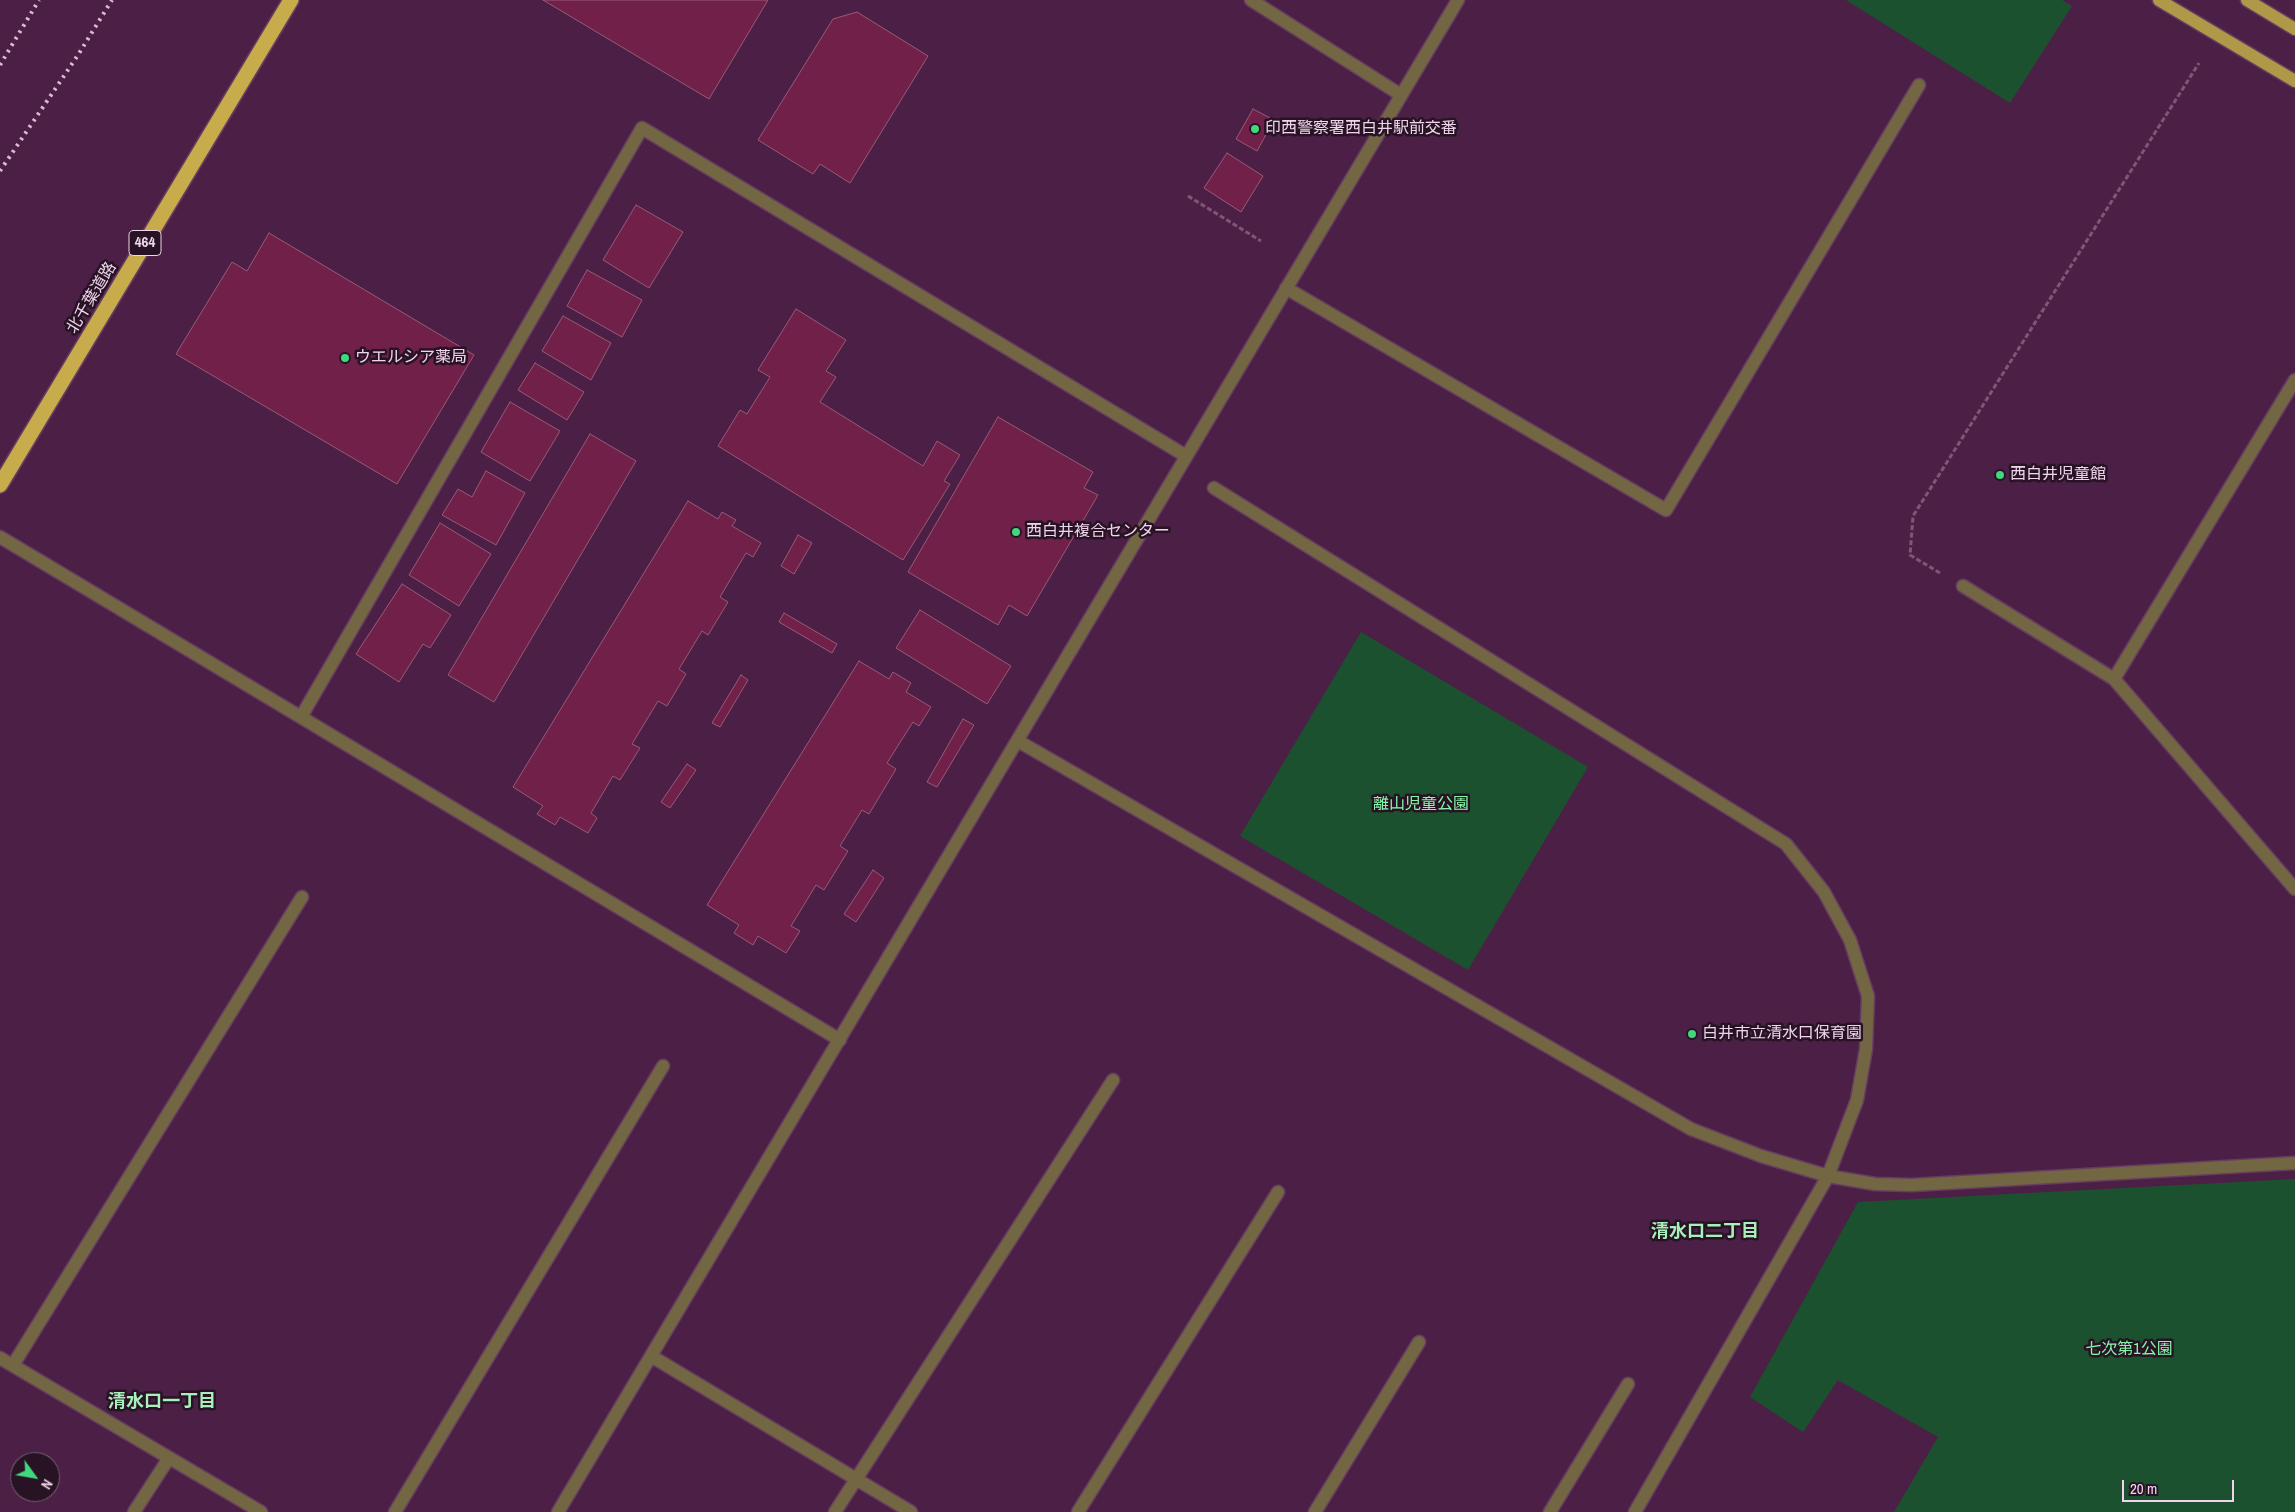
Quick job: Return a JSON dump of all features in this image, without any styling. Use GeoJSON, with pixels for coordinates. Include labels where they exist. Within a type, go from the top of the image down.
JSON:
{"type":"FeatureCollection","features":[{"type":"Feature","properties":{"kind":"highway","name":"北千葉道路"},"geometry":{"type":"LineString","coordinates":[[0,485],[291,0]]}},
{"type":"Feature","properties":{"kind":"main road"},"geometry":{"type":"LineString","coordinates":[[2159,0],[2295,81]]}},
{"type":"Feature","properties":{"kind":"main road"},"geometry":{"type":"LineString","coordinates":[[2247,0],[2295,29]]}},
{"type":"Feature","properties":{"kind":"street"},"geometry":{"type":"LineString","coordinates":[[1251,0],[1401,95]]}},
{"type":"Feature","properties":{"kind":"street"},"geometry":{"type":"LineString","coordinates":[[558,1512],[1458,0]]}},
{"type":"Feature","properties":{"kind":"street"},"geometry":{"type":"LineString","coordinates":[[1286,288],[1666,510],[1919,85]]}},
{"type":"Feature","properties":{"kind":"street"},"geometry":{"type":"LineString","coordinates":[[301,716],[642,128],[1186,456]]}},
{"type":"Feature","properties":{"kind":"street"},"geometry":{"type":"LineString","coordinates":[[2114,679],[2295,380]]}},
{"type":"Feature","properties":{"kind":"street"},"geometry":{"type":"LineString","coordinates":[[1214,488],[1786,844],[1824,892],[1850,940],[1868,996],[1866,1049],[1857,1100],[1828,1176],[1635,1512]]}},
{"type":"Feature","properties":{"kind":"street"},"geometry":{"type":"LineString","coordinates":[[2,538],[840,1040]]}},
{"type":"Feature","properties":{"kind":"street"},"geometry":{"type":"LineString","coordinates":[[1963,586],[2114,679],[2295,889]]}},
{"type":"Feature","properties":{"kind":"street"},"geometry":{"type":"LineString","coordinates":[[1018,741],[1691,1129],[1761,1156],[1828,1176],[1874,1184],[1912,1186],[2295,1163]]}},
{"type":"Feature","properties":{"kind":"street"},"geometry":{"type":"LineString","coordinates":[[260,1512],[4,1361],[302,897]]}},
{"type":"Feature","properties":{"kind":"street"},"geometry":{"type":"LineString","coordinates":[[395,1512],[663,1066]]}},
{"type":"Feature","properties":{"kind":"street"},"geometry":{"type":"LineString","coordinates":[[835,1512],[1113,1080]]}},
{"type":"Feature","properties":{"kind":"street"},"geometry":{"type":"LineString","coordinates":[[1078,1512],[1278,1192]]}},
{"type":"Feature","properties":{"kind":"street"},"geometry":{"type":"LineString","coordinates":[[1314,1512],[1418,1342]]}},
{"type":"Feature","properties":{"kind":"street"},"geometry":{"type":"LineString","coordinates":[[652,1356],[911,1512]]}},
{"type":"Feature","properties":{"kind":"street"},"geometry":{"type":"LineString","coordinates":[[1550,1512],[1628,1384]]}},
{"type":"Feature","properties":{"kind":"street"},"geometry":{"type":"LineString","coordinates":[[134,1512],[169,1458]]}},
{"type":"Feature","properties":{"kind":"path"},"geometry":{"type":"LineString","coordinates":[[1963,586],[1910,555],[1913,516],[2199,64]]}},
{"type":"Feature","properties":{"kind":"path"},"geometry":{"type":"LineString","coordinates":[[1188,196],[1261,241]]}},
{"type":"Feature","properties":{"kind":"green space"},"geometry":{"type":"Polygon","coordinates":[[[1846,0],[2062,0],[2072,6],[2010,103],[1846,0]]]}},
{"type":"Feature","properties":{"kind":"green space","name":"離山児童公園"},"geometry":{"type":"Polygon","coordinates":[[[1361,632],[1588,767],[1468,970],[1240,836],[1361,632]]]}},
{"type":"Feature","properties":{"kind":"green space","name":"七次第1公園"},"geometry":{"type":"Polygon","coordinates":[[[2295,1179],[2295,1512],[1894,1512],[1938,1437],[1838,1380],[1803,1432],[1750,1397],[1858,1202],[2295,1179]]]}},
{"type":"Feature","properties":{"kind":"building"},"geometry":{"type":"Polygon","coordinates":[[[543,0],[768,0],[709,99],[543,0]]]}},
{"type":"Feature","properties":{"kind":"building"},"geometry":{"type":"Polygon","coordinates":[[[857,12],[928,56],[850,183],[820,164],[813,174],[758,140],[833,19],[857,12]]]}},
{"type":"Feature","properties":{"kind":"building"},"geometry":{"type":"Polygon","coordinates":[[[1253,109],[1274,120],[1257,151],[1236,139],[1253,109]]]}},
{"type":"Feature","properties":{"kind":"building"},"geometry":{"type":"Polygon","coordinates":[[[1227,153],[1263,176],[1241,212],[1204,188],[1227,153]]]}},
{"type":"Feature","properties":{"kind":"building"},"geometry":{"type":"Polygon","coordinates":[[[636,205],[683,232],[649,288],[603,260],[636,205]]]}},
{"type":"Feature","properties":{"kind":"building"},"geometry":{"type":"Polygon","coordinates":[[[269,233],[474,355],[397,484],[176,354],[232,262],[247,271],[269,233]]]}},
{"type":"Feature","properties":{"kind":"building"},"geometry":{"type":"Polygon","coordinates":[[[587,270],[642,300],[622,337],[567,306],[587,270]]]}},
{"type":"Feature","properties":{"kind":"building"},"geometry":{"type":"Polygon","coordinates":[[[796,309],[846,340],[826,371],[836,377],[820,402],[923,466],[937,441],[960,455],[944,481],[950,484],[903,560],[718,446],[740,410],[747,414],[770,377],[758,370],[796,309]]]}},
{"type":"Feature","properties":{"kind":"building"},"geometry":{"type":"Polygon","coordinates":[[[563,316],[611,343],[591,380],[542,351],[563,316]]]}},
{"type":"Feature","properties":{"kind":"building"},"geometry":{"type":"Polygon","coordinates":[[[535,363],[584,392],[567,420],[518,390],[535,363]]]}},
{"type":"Feature","properties":{"kind":"building"},"geometry":{"type":"Polygon","coordinates":[[[510,402],[560,431],[530,481],[481,452],[510,402]]]}},
{"type":"Feature","properties":{"kind":"building"},"geometry":{"type":"Polygon","coordinates":[[[998,417],[1093,472],[1084,488],[1098,495],[1027,616],[1009,605],[998,625],[908,572],[998,417]]]}},
{"type":"Feature","properties":{"kind":"building"},"geometry":{"type":"Polygon","coordinates":[[[590,434],[636,461],[494,702],[448,675],[590,434]]]}},
{"type":"Feature","properties":{"kind":"building"},"geometry":{"type":"Polygon","coordinates":[[[486,471],[525,493],[496,545],[442,515],[458,489],[472,497],[486,471]]]}},
{"type":"Feature","properties":{"kind":"building"},"geometry":{"type":"Polygon","coordinates":[[[688,501],[718,519],[722,512],[736,520],[732,526],[761,543],[753,557],[746,553],[720,597],[728,602],[708,635],[702,631],[679,669],[686,674],[667,706],[658,701],[632,744],[640,748],[620,780],[613,776],[591,813],[597,818],[588,833],[560,817],[555,825],[537,814],[543,806],[513,787],[688,501]]]}},
{"type":"Feature","properties":{"kind":"building"},"geometry":{"type":"Polygon","coordinates":[[[440,523],[491,554],[459,606],[409,575],[440,523]]]}},
{"type":"Feature","properties":{"kind":"building"},"geometry":{"type":"Polygon","coordinates":[[[798,535],[812,543],[794,574],[781,566],[798,535]]]}},
{"type":"Feature","properties":{"kind":"building"},"geometry":{"type":"Polygon","coordinates":[[[402,584],[451,615],[430,648],[423,644],[399,682],[356,654],[402,584]]]}},
{"type":"Feature","properties":{"kind":"building"},"geometry":{"type":"Polygon","coordinates":[[[920,610],[1011,666],[987,704],[896,648],[920,610]]]}},
{"type":"Feature","properties":{"kind":"building"},"geometry":{"type":"Polygon","coordinates":[[[784,613],[837,644],[832,653],[779,622],[784,613]]]}},
{"type":"Feature","properties":{"kind":"building"},"geometry":{"type":"Polygon","coordinates":[[[859,661],[889,679],[893,672],[911,683],[906,692],[931,707],[919,726],[913,722],[887,763],[896,769],[869,814],[862,810],[840,846],[848,851],[824,890],[816,885],[791,926],[800,931],[786,953],[758,936],[753,945],[734,933],[739,925],[707,905],[859,661]]]}},
{"type":"Feature","properties":{"kind":"building"},"geometry":{"type":"Polygon","coordinates":[[[741,675],[748,680],[720,727],[712,723],[741,675]]]}},
{"type":"Feature","properties":{"kind":"building"},"geometry":{"type":"Polygon","coordinates":[[[963,719],[974,725],[937,787],[927,782],[963,719]]]}},
{"type":"Feature","properties":{"kind":"building"},"geometry":{"type":"Polygon","coordinates":[[[687,764],[696,770],[670,808],[661,802],[687,764]]]}},
{"type":"Feature","properties":{"kind":"building"},"geometry":{"type":"Polygon","coordinates":[[[873,870],[884,878],[856,922],[844,914],[873,870]]]}},
{"type":"Feature","properties":{"kind":"railway"},"geometry":{"type":"LineString","coordinates":[[0,65],[39,0]]}},
{"type":"Feature","properties":{"kind":"railway"},"geometry":{"type":"LineString","coordinates":[[0,171],[78,55],[112,0]]}},
{"type":"Feature","properties":{"kind":"place","name":"印西警察署西白井駅前交番"},"geometry":{"type":"Point","coordinates":[1255,129]}},
{"type":"Feature","properties":{"kind":"place","name":"ウエルシア薬局"},"geometry":{"type":"Point","coordinates":[345,358]}},
{"type":"Feature","properties":{"kind":"place","name":"西白井児童館"},"geometry":{"type":"Point","coordinates":[2000,475]}},
{"type":"Feature","properties":{"kind":"place","name":"西白井複合センター"},"geometry":{"type":"Point","coordinates":[1016,532]}},
{"type":"Feature","properties":{"kind":"place","name":"白井市立清水口保育園"},"geometry":{"type":"Point","coordinates":[1692,1034]}},
{"type":"Feature","properties":{"kind":"district","name":"清水口二丁目"},"geometry":{"type":"Point","coordinates":[1705,1232]}},
{"type":"Feature","properties":{"kind":"district","name":"清水口一丁目"},"geometry":{"type":"Point","coordinates":[162,1402]}}]}
